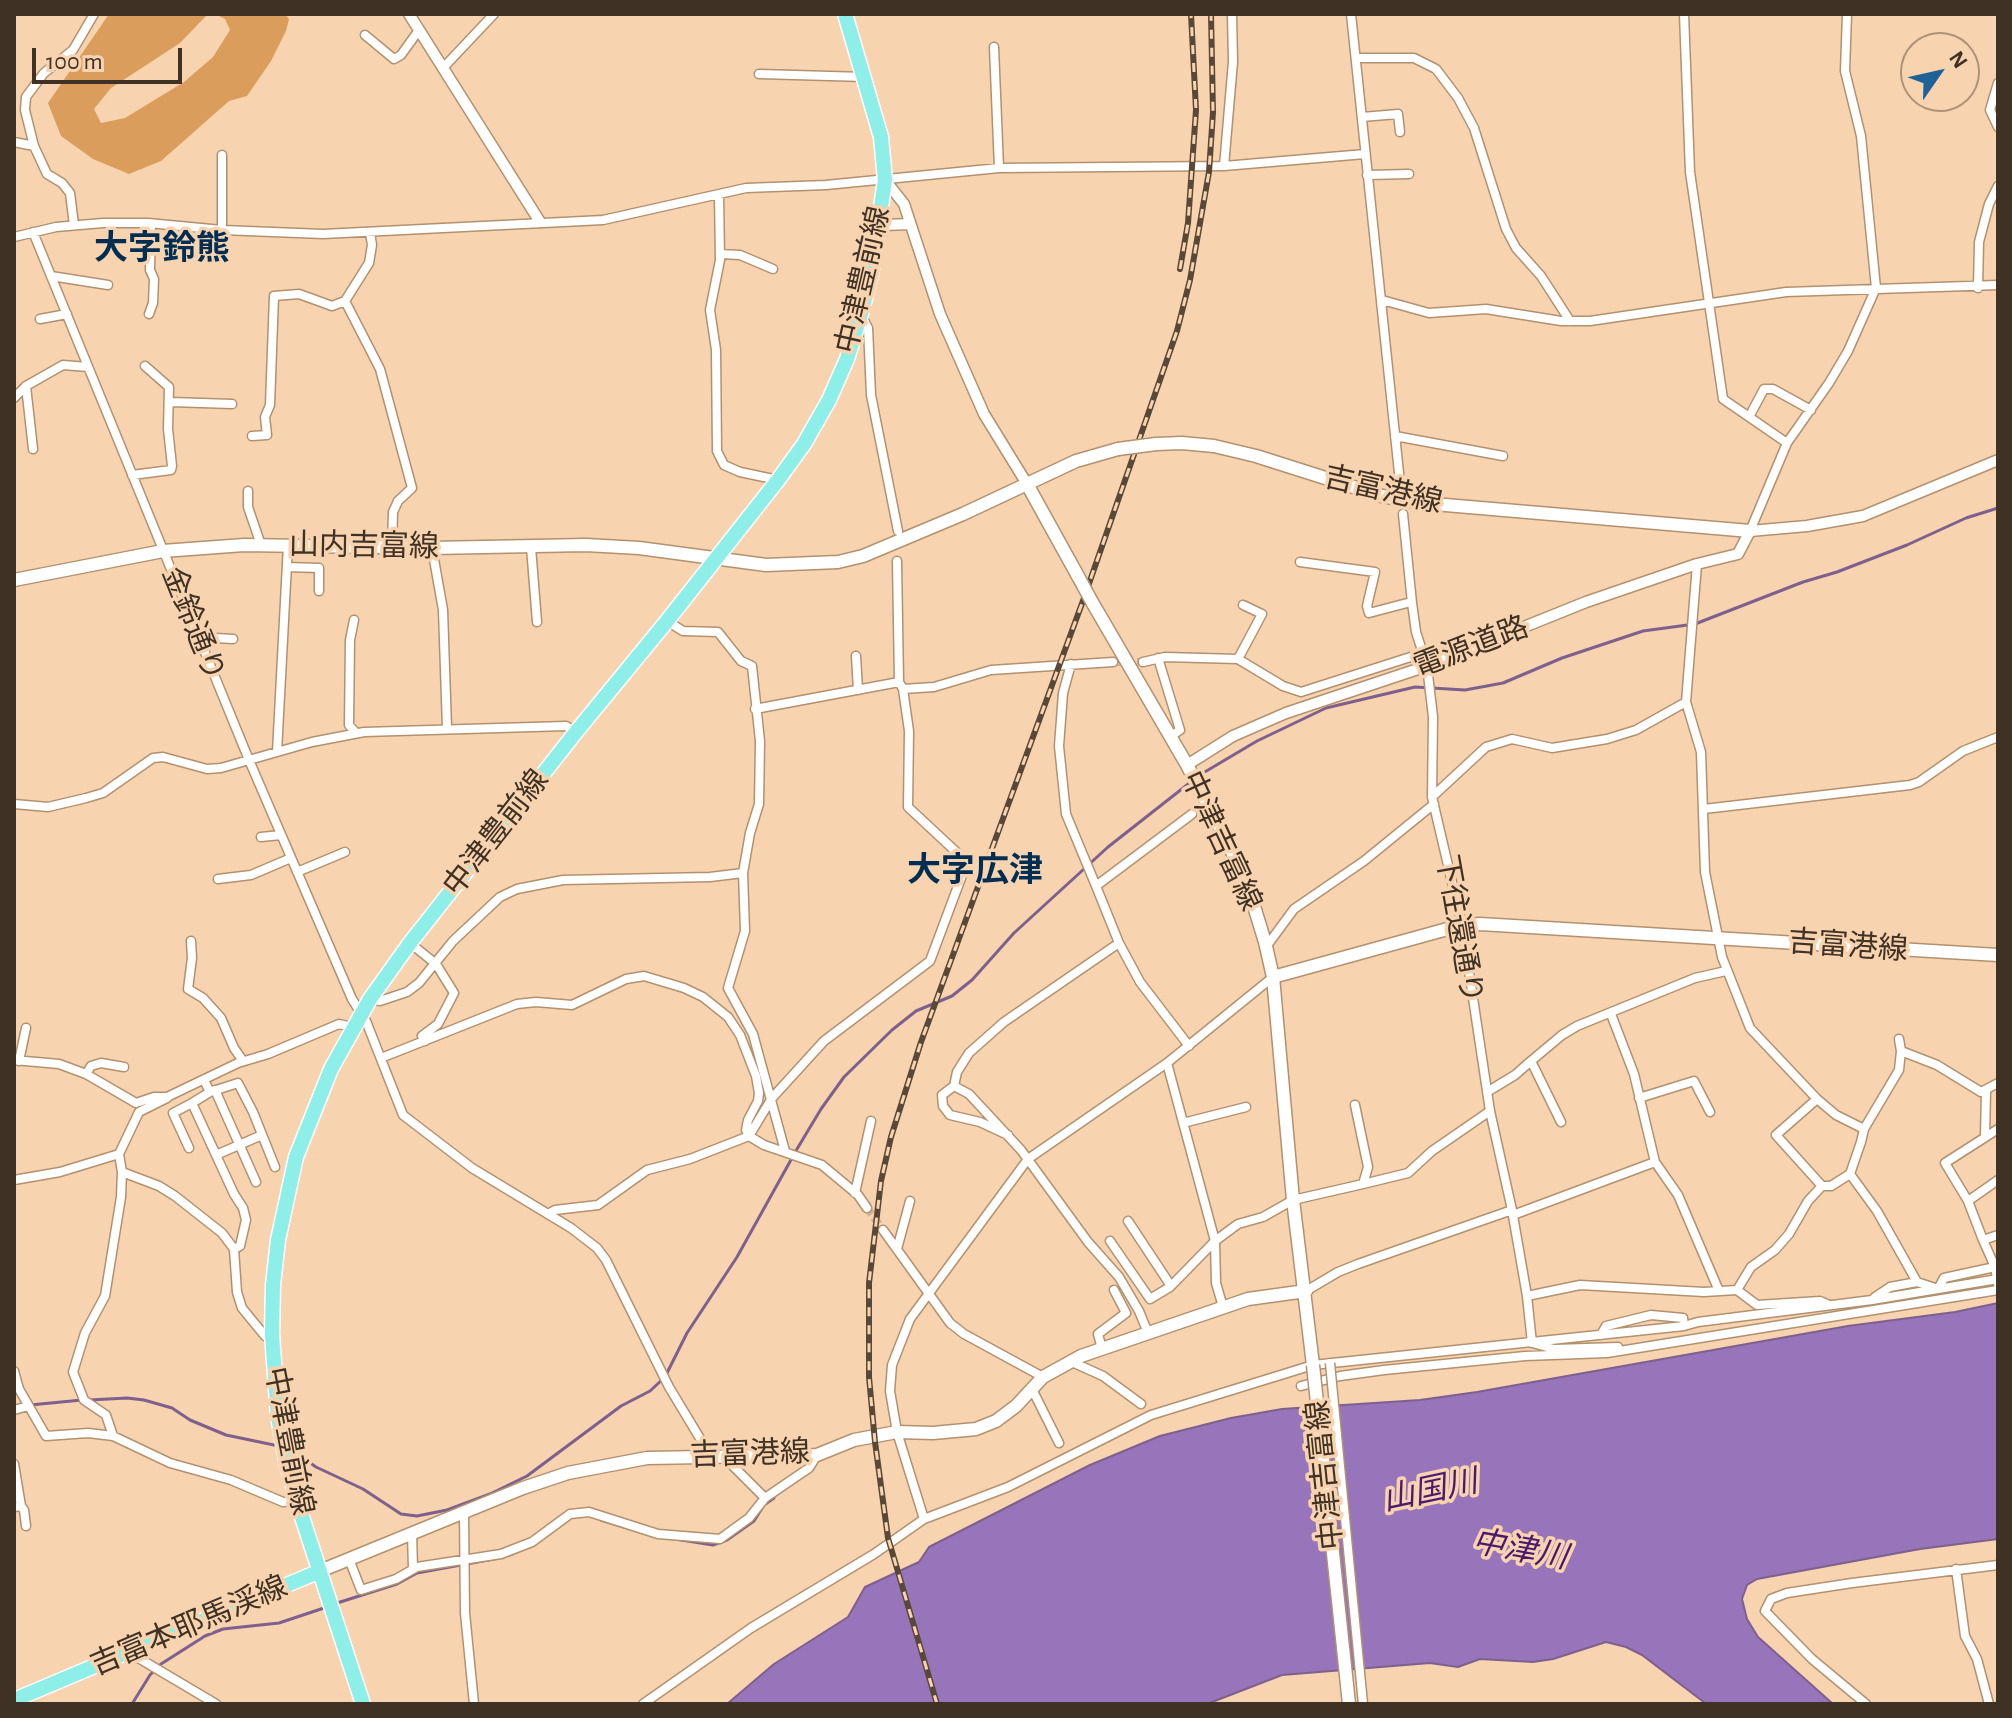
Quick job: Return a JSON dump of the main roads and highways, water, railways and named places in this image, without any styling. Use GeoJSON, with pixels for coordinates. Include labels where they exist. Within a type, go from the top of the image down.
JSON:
{"type":"FeatureCollection","features":[{"type":"Feature","properties":{"kind":"main road","name":"中津豊前線"},"geometry":{"type":"LineString","coordinates":[[363,1704],[297,1501],[278,1417],[272,1334],[273,1285],[278,1240],[296,1157],[310,1116],[360,1013],[410,943],[778,480],[804,444],[829,400],[847,359],[861,314],[885,180],[881,137],[866,77],[845,14]]}},
{"type":"Feature","properties":{"kind":"main road","name":"吉富港線"},"geometry":{"type":"LineString","coordinates":[[1027,484],[1076,461],[1118,449],[1182,443],[1214,446],[1256,456],[1382,496],[1422,503],[1750,531]]}},
{"type":"Feature","properties":{"kind":"main road"},"geometry":{"type":"LineString","coordinates":[[715,560],[807,565],[863,556],[1027,484]]}},
{"type":"Feature","properties":{"kind":"main road","name":"中津吉富線"},"geometry":{"type":"LineString","coordinates":[[1027,484],[1187,765],[1245,877],[1266,947],[1273,977],[1293,1200],[1306,1291],[1349,1704]]}},
{"type":"Feature","properties":{"kind":"main road","name":"山内吉富線"},"geometry":{"type":"LineString","coordinates":[[14,580],[163,551],[261,545],[639,548],[715,560]]}},
{"type":"Feature","properties":{"kind":"main road","name":"吉富港線"},"geometry":{"type":"LineString","coordinates":[[1273,977],[1462,925],[1480,924],[1998,955]]}},
{"type":"Feature","properties":{"kind":"main road","name":"吉富港線"},"geometry":{"type":"LineString","coordinates":[[320,1571],[523,1488],[568,1473],[647,1458],[726,1454],[817,1455],[854,1440],[897,1432],[976,1429],[996,1421],[1043,1377],[1102,1349],[1248,1299],[1306,1291]]}},
{"type":"Feature","properties":{"kind":"main road","name":"吉富本耶馬渓線"},"geometry":{"type":"LineString","coordinates":[[14,1700],[320,1571]]}},
{"type":"Feature","properties":{"kind":"water"},"geometry":{"type":"Polygon","coordinates":[[[1998,1303],[1998,1539],[1920,1549],[1757,1579],[1747,1585],[1742,1599],[1747,1619],[1758,1637],[1833,1704],[1705,1703],[1642,1655],[1606,1642],[1533,1662],[1480,1659],[1458,1667],[1430,1663],[1282,1675],[1207,1704],[727,1704],[774,1664],[848,1617],[865,1587],[919,1562],[929,1547],[1090,1465],[1160,1436],[1282,1409],[1420,1400],[1477,1392],[1848,1326],[1998,1303]]]}},
{"type":"Feature","properties":{"kind":"waterway"},"geometry":{"type":"LineString","coordinates":[[1198,776],[1257,741],[1326,708],[1415,687],[1465,690],[1503,683],[1562,658],[1643,631],[1695,624],[1998,508]]}},
{"type":"Feature","properties":{"kind":"waterway"},"geometry":{"type":"LineString","coordinates":[[296,1453],[316,1467],[363,1489],[401,1514],[417,1516],[447,1510],[527,1476],[621,1406],[650,1391],[665,1377],[687,1333],[737,1257],[797,1149],[844,1077],[916,1011],[952,996],[972,980],[1014,933],[1108,847],[1192,781]]}},
{"type":"Feature","properties":{"kind":"waterway"},"geometry":{"type":"LineString","coordinates":[[30,1405],[82,1400]]}},
{"type":"Feature","properties":{"kind":"waterway"},"geometry":{"type":"LineString","coordinates":[[89,1400],[144,1400],[172,1408],[190,1420],[226,1435],[274,1445]]}},
{"type":"Feature","properties":{"kind":"waterway"},"geometry":{"type":"LineString","coordinates":[[675,1539],[713,1545],[727,1540],[754,1521],[764,1505],[774,1498]]}},
{"type":"Feature","properties":{"kind":"waterway"},"geometry":{"type":"LineString","coordinates":[[601,1520],[624,1527]]}},
{"type":"Feature","properties":{"kind":"waterway"},"geometry":{"type":"LineString","coordinates":[[510,1555],[532,1545]]}},
{"type":"Feature","properties":{"kind":"waterway"},"geometry":{"type":"LineString","coordinates":[[334,1604],[397,1584],[417,1573],[499,1558]]}},
{"type":"Feature","properties":{"kind":"waterway"},"geometry":{"type":"LineString","coordinates":[[132,1704],[150,1675],[161,1664],[205,1636],[223,1629],[279,1623],[327,1607]]}},
{"type":"Feature","properties":{"kind":"tunnel"},"geometry":{"type":"LineString","coordinates":[[1113,662],[1143,662]]}},
{"type":"Feature","properties":{"kind":"tunnel"},"geometry":{"type":"LineString","coordinates":[[867,1208],[883,1230]]}},
{"type":"Feature","properties":{"kind":"railway"},"geometry":{"type":"LineString","coordinates":[[1180,269],[1188,223],[1196,110],[1191,14]]}},
{"type":"Feature","properties":{"kind":"railway"},"geometry":{"type":"LineString","coordinates":[[937,1704],[888,1538],[875,1442],[869,1377],[869,1283],[881,1181],[891,1137],[921,1042],[1084,598],[1177,331],[1190,280],[1209,172],[1213,112],[1211,14]]}},
{"type":"Feature","properties":{"kind":"district","name":"大字鈴熊"},"geometry":{"type":"Point","coordinates":[162,249]}},
{"type":"Feature","properties":{"kind":"district","name":"大字広津"},"geometry":{"type":"Point","coordinates":[975,871]}},
{"type":"Feature","properties":{"kind":"water label","name":"山国川"},"geometry":{"type":"Point","coordinates":[1430,1491]}},
{"type":"Feature","properties":{"kind":"water label","name":"中津川"},"geometry":{"type":"Point","coordinates":[1520,1550]}}]}
